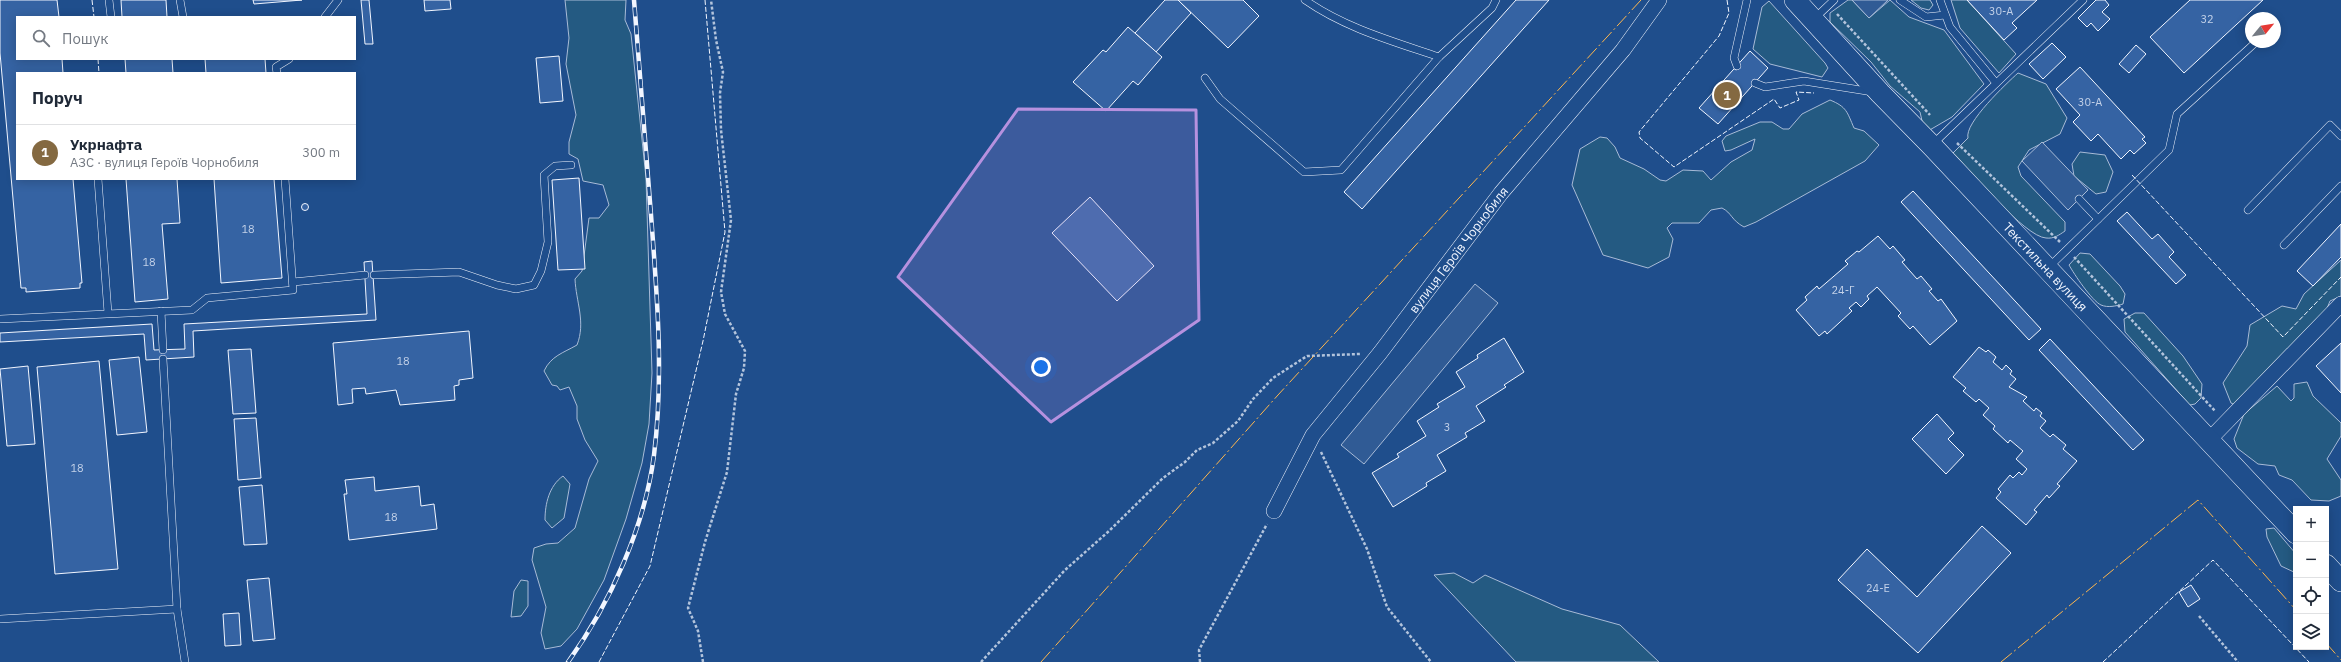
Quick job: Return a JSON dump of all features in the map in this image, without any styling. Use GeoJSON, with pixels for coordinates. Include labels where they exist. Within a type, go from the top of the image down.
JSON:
{"type":"FeatureCollection","features":[{"type":"Feature","properties":{"kind":"street","name":"вулиця Героїв Чорнобиля"},"geometry":{"type":"LineString","coordinates":[[1274,511],[1313,435],[1380,353],[1501,193],[1623,50],[1659,0]]}},
{"type":"Feature","properties":{"kind":"street","name":"Текстильна вулиця"},"geometry":{"type":"LineString","coordinates":[[1795,0],[1880,93],[1932,146],[2293,531]]}},
{"type":"Feature","properties":{"kind":"street"},"geometry":{"type":"LineString","coordinates":[[2208,441],[2341,304]]}},
{"type":"Feature","properties":{"kind":"street"},"geometry":{"type":"LineString","coordinates":[[2329,568],[2341,581]]}},
{"type":"Feature","properties":{"kind":"lane"},"geometry":{"type":"LineString","coordinates":[[109,0],[110,16]]}},
{"type":"Feature","properties":{"kind":"lane"},"geometry":{"type":"LineString","coordinates":[[180,0],[183,16]]}},
{"type":"Feature","properties":{"kind":"lane"},"geometry":{"type":"LineString","coordinates":[[326,16],[338,0]]}},
{"type":"Feature","properties":{"kind":"lane"},"geometry":{"type":"LineString","coordinates":[[1305,0],[1327,15],[1341,21],[1377,36],[1438,56]]}},
{"type":"Feature","properties":{"kind":"lane"},"geometry":{"type":"LineString","coordinates":[[1205,78],[1220,99],[1304,172],[1341,170],[1438,56],[1492,8],[1496,0]]}},
{"type":"Feature","properties":{"kind":"lane"},"geometry":{"type":"LineString","coordinates":[[1737,66],[1734,58],[1746,0]]}},
{"type":"Feature","properties":{"kind":"lane"},"geometry":{"type":"LineString","coordinates":[[1813,19],[1834,0]]}},
{"type":"Feature","properties":{"kind":"lane"},"geometry":{"type":"LineString","coordinates":[[1900,0],[1926,16],[1945,15]]}},
{"type":"Feature","properties":{"kind":"lane"},"geometry":{"type":"LineString","coordinates":[[1940,0],[1950,27],[1996,83]]}},
{"type":"Feature","properties":{"kind":"lane"},"geometry":{"type":"LineString","coordinates":[[1932,146],[2083,0]]}},
{"type":"Feature","properties":{"kind":"lane"},"geometry":{"type":"LineString","coordinates":[[2046,269],[2169,150],[2177,114],[2249,48]]}},
{"type":"Feature","properties":{"kind":"lane"},"geometry":{"type":"LineString","coordinates":[[277,72],[276,67],[287,60]]}},
{"type":"Feature","properties":{"kind":"lane"},"geometry":{"type":"LineString","coordinates":[[1755,83],[1765,87],[1804,81],[1880,93]]}},
{"type":"Feature","properties":{"kind":"lane"},"geometry":{"type":"LineString","coordinates":[[2248,210],[2330,125],[2341,136]]}},
{"type":"Feature","properties":{"kind":"lane"},"geometry":{"type":"LineString","coordinates":[[374,275],[459,272],[497,285],[516,289],[534,285],[541,271],[548,242],[544,175],[555,166],[571,165]]}},
{"type":"Feature","properties":{"kind":"lane"},"geometry":{"type":"LineString","coordinates":[[98,180],[108,313]]}},
{"type":"Feature","properties":{"kind":"lane"},"geometry":{"type":"LineString","coordinates":[[0,319],[192,310],[207,298],[293,290],[285,180]]}},
{"type":"Feature","properties":{"kind":"lane"},"geometry":{"type":"LineString","coordinates":[[2284,246],[2341,186]]}},
{"type":"Feature","properties":{"kind":"lane"},"geometry":{"type":"LineString","coordinates":[[2079,199],[2098,219]]}},
{"type":"Feature","properties":{"kind":"lane"},"geometry":{"type":"LineString","coordinates":[[293,282],[365,275]]}},
{"type":"Feature","properties":{"kind":"lane"},"geometry":{"type":"LineString","coordinates":[[161,311],[163,350]]}},
{"type":"Feature","properties":{"kind":"lane"},"geometry":{"type":"LineString","coordinates":[[164,359],[177,609],[185,662]]}},
{"type":"Feature","properties":{"kind":"lane"},"geometry":{"type":"LineString","coordinates":[[0,619],[177,609]]}},
{"type":"Feature","properties":{"kind":"path"},"geometry":{"type":"LineString","coordinates":[[703,662],[698,631],[688,608],[704,542],[726,472],[736,394],[744,368],[745,351],[725,314],[721,292],[731,220],[721,130],[720,93],[723,72],[716,40],[711,0]]}},
{"type":"Feature","properties":{"kind":"path"},"geometry":{"type":"LineString","coordinates":[[2067,249],[2226,423]]}},
{"type":"Feature","properties":{"kind":"path"},"geometry":{"type":"LineString","coordinates":[[981,662],[1065,570],[1109,531],[1164,478],[1185,462],[1197,450],[1212,443],[1238,421],[1252,399],[1287,368],[1307,356],[1380,353]]}},
{"type":"Feature","properties":{"kind":"path"},"geometry":{"type":"LineString","coordinates":[[1313,435],[1367,548],[1387,607],[1431,662]]}},
{"type":"Feature","properties":{"kind":"path"},"geometry":{"type":"LineString","coordinates":[[1200,662],[1199,650],[1274,511]]}},
{"type":"Feature","properties":{"kind":"path"},"geometry":{"type":"LineString","coordinates":[[2199,616],[2238,662]]}},
{"type":"Feature","properties":{"kind":"highlighted area"},"geometry":{"type":"Polygon","coordinates":[[[1018,109],[1196,110],[1199,320],[1051,422],[898,277],[1018,109]]]}},
{"type":"Feature","properties":{"kind":"shaded area"},"geometry":{"type":"Polygon","coordinates":[[[565,0],[626,0],[625,20],[631,34],[646,178],[652,373],[649,424],[642,463],[626,519],[604,580],[577,629],[561,646],[545,649],[541,633],[546,607],[532,560],[534,548],[546,544],[558,543],[575,528],[589,479],[598,461],[585,440],[577,419],[577,406],[569,387],[560,390],[557,386],[552,385],[544,371],[554,358],[577,345],[580,337],[581,320],[575,279],[582,271],[589,218],[599,218],[609,205],[603,185],[583,181],[578,159],[569,154],[569,142],[576,115],[566,64],[569,38],[565,0]]]}},
{"type":"Feature","properties":{"kind":"shaded area"},"geometry":{"type":"Polygon","coordinates":[[[1848,0],[1852,0],[1869,18],[1890,0],[1909,17],[1944,30],[1984,84],[1952,117],[1928,131],[1923,125],[1920,112],[1890,86],[1871,62],[1830,22],[1830,13],[1848,0]]]}},
{"type":"Feature","properties":{"kind":"shaded area"},"geometry":{"type":"Polygon","coordinates":[[[1852,0],[1888,0],[1869,18],[1852,0]]]}},
{"type":"Feature","properties":{"kind":"shaded area"},"geometry":{"type":"Polygon","coordinates":[[[1911,0],[1930,0],[1933,5],[1929,10],[1921,8],[1911,0]]]}},
{"type":"Feature","properties":{"kind":"shaded area"},"geometry":{"type":"Polygon","coordinates":[[[1951,0],[1967,0],[2016,54],[1999,73],[1960,28],[1951,0]]]}},
{"type":"Feature","properties":{"kind":"shaded area"},"geometry":{"type":"Polygon","coordinates":[[[1769,1],[1825,63],[1828,68],[1822,77],[1770,64],[1753,49],[1762,7],[1769,1]]]}},
{"type":"Feature","properties":{"kind":"shaded area"},"geometry":{"type":"Polygon","coordinates":[[[2018,73],[2046,84],[2067,118],[2060,134],[2029,150],[2018,167],[2021,176],[2065,222],[2065,231],[2052,238],[2037,235],[2025,227],[1998,202],[1953,153],[1968,138],[1969,131],[1979,113],[2018,73]]]}},
{"type":"Feature","properties":{"kind":"shaded area"},"geometry":{"type":"Polygon","coordinates":[[[1830,100],[1840,105],[1846,111],[1854,128],[1864,131],[1879,145],[1865,161],[1756,222],[1744,227],[1736,222],[1728,212],[1722,208],[1711,210],[1699,223],[1672,223],[1667,228],[1673,239],[1669,257],[1648,268],[1603,255],[1572,185],[1580,149],[1600,137],[1607,138],[1615,147],[1620,158],[1644,169],[1660,180],[1666,181],[1683,170],[1703,171],[1711,180],[1731,162],[1752,150],[1755,139],[1731,150],[1725,151],[1722,141],[1726,136],[1760,122],[1772,122],[1783,129],[1789,129],[1802,114],[1830,100]]]}},
{"type":"Feature","properties":{"kind":"shaded area"},"geometry":{"type":"Polygon","coordinates":[[[2042,142],[2088,190],[2068,210],[2022,161],[2042,142]]]}},
{"type":"Feature","properties":{"kind":"shaded area"},"geometry":{"type":"Polygon","coordinates":[[[2080,152],[2105,155],[2113,172],[2106,192],[2096,194],[2074,176],[2072,164],[2080,152]]]}},
{"type":"Feature","properties":{"kind":"shaded area"},"geometry":{"type":"Polygon","coordinates":[[[2080,253],[2090,254],[2120,286],[2125,294],[2123,304],[2104,306],[2097,303],[2088,293],[2069,265],[2080,253]]]}},
{"type":"Feature","properties":{"kind":"shaded area"},"geometry":{"type":"Polygon","coordinates":[[[2341,260],[2341,296],[2330,301],[2320,326],[2235,405],[2231,403],[2223,383],[2247,346],[2250,325],[2282,306],[2296,309],[2304,294],[2341,260]]]}},
{"type":"Feature","properties":{"kind":"shaded area"},"geometry":{"type":"Polygon","coordinates":[[[1475,284],[1498,303],[1364,464],[1341,445],[1475,284]]]}},
{"type":"Feature","properties":{"kind":"shaded area"},"geometry":{"type":"Polygon","coordinates":[[[2135,313],[2144,313],[2183,356],[2202,384],[2201,398],[2195,404],[2190,405],[2187,402],[2125,332],[2124,319],[2135,313]]]}},
{"type":"Feature","properties":{"kind":"shaded area"},"geometry":{"type":"Polygon","coordinates":[[[2307,382],[2313,396],[2341,423],[2341,436],[2327,459],[2341,480],[2341,496],[2329,501],[2311,500],[2292,480],[2279,475],[2275,466],[2258,464],[2237,448],[2234,439],[2244,414],[2277,386],[2291,401],[2294,398],[2294,384],[2307,382]]]}},
{"type":"Feature","properties":{"kind":"shaded area"},"geometry":{"type":"Polygon","coordinates":[[[563,476],[570,484],[564,518],[552,528],[545,520],[547,502],[554,485],[563,476]]]}},
{"type":"Feature","properties":{"kind":"shaded area"},"geometry":{"type":"Polygon","coordinates":[[[2274,528],[2293,550],[2293,572],[2281,566],[2267,537],[2266,529],[2274,528]]]}},
{"type":"Feature","properties":{"kind":"shaded area"},"geometry":{"type":"Polygon","coordinates":[[[1454,573],[1473,583],[1485,575],[1562,609],[1620,625],[1659,662],[1516,662],[1434,575],[1454,573]]]}},
{"type":"Feature","properties":{"kind":"shaded area"},"geometry":{"type":"Polygon","coordinates":[[[521,580],[528,581],[528,606],[521,616],[511,617],[514,591],[521,580]]]}},
{"type":"Feature","properties":{"kind":"building"},"geometry":{"type":"Polygon","coordinates":[[[0,0],[57,0],[59,16],[16,16],[16,60],[62,60],[63,72],[16,72],[16,180],[73,180],[82,283],[80,283],[80,288],[26,292],[26,288],[21,288],[0,53],[0,0]]]}},
{"type":"Feature","properties":{"kind":"building"},"geometry":{"type":"Polygon","coordinates":[[[121,0],[166,0],[167,16],[122,16],[121,0]]]}},
{"type":"Feature","properties":{"kind":"building"},"geometry":{"type":"Polygon","coordinates":[[[253,0],[302,0],[254,4],[253,0]]]}},
{"type":"Feature","properties":{"kind":"building"},"geometry":{"type":"Polygon","coordinates":[[[361,0],[369,0],[373,44],[365,44],[361,0]]]}},
{"type":"Feature","properties":{"kind":"building"},"geometry":{"type":"Polygon","coordinates":[[[424,0],[450,0],[451,9],[425,11],[424,0]]]}},
{"type":"Feature","properties":{"kind":"building"},"geometry":{"type":"Polygon","coordinates":[[[1165,0],[1178,0],[1191,13],[1156,52],[1135,33],[1165,0]]]}},
{"type":"Feature","properties":{"kind":"building"},"geometry":{"type":"Polygon","coordinates":[[[1178,0],[1243,0],[1259,16],[1228,48],[1178,0]]]}},
{"type":"Feature","properties":{"kind":"building"},"geometry":{"type":"Polygon","coordinates":[[[1516,0],[1549,0],[1362,209],[1344,192],[1516,0]]]}},
{"type":"Feature","properties":{"kind":"building"},"geometry":{"type":"Polygon","coordinates":[[[1967,0],[2037,0],[2012,23],[2017,28],[2004,40],[1967,0]]]}},
{"type":"Feature","properties":{"kind":"building"},"geometry":{"type":"Polygon","coordinates":[[[2096,0],[2105,0],[2109,5],[2102,12],[2110,19],[2098,31],[2091,23],[2087,27],[2078,18],[2096,0]]]}},
{"type":"Feature","properties":{"kind":"building"},"geometry":{"type":"Polygon","coordinates":[[[2190,0],[2263,0],[2250,12],[2245,12],[2245,17],[2184,73],[2150,37],[2190,0]]]}},
{"type":"Feature","properties":{"kind":"building"},"geometry":{"type":"Polygon","coordinates":[[[1128,27],[1162,57],[1138,85],[1133,81],[1106,111],[1073,82],[1103,50],[1106,52],[1128,27]]]}},
{"type":"Feature","properties":{"kind":"building"},"geometry":{"type":"Polygon","coordinates":[[[2052,43],[2066,57],[2043,79],[2029,64],[2052,43]]]}},
{"type":"Feature","properties":{"kind":"building"},"geometry":{"type":"Polygon","coordinates":[[[2136,45],[2146,54],[2129,73],[2119,64],[2136,45]]]}},
{"type":"Feature","properties":{"kind":"building"},"geometry":{"type":"Polygon","coordinates":[[[1750,51],[1768,68],[1718,124],[1699,108],[1750,51]]]}},
{"type":"Feature","properties":{"kind":"building"},"geometry":{"type":"Polygon","coordinates":[[[559,56],[563,101],[540,103],[536,58],[559,56]]]}},
{"type":"Feature","properties":{"kind":"building"},"geometry":{"type":"Polygon","coordinates":[[[125,60],[172,60],[173,72],[126,72],[125,60]]]}},
{"type":"Feature","properties":{"kind":"building"},"geometry":{"type":"Polygon","coordinates":[[[205,60],[265,60],[266,72],[206,72],[205,60]]]}},
{"type":"Feature","properties":{"kind":"building"},"geometry":{"type":"Polygon","coordinates":[[[2080,67],[2145,137],[2142,139],[2146,143],[2134,154],[2130,150],[2121,159],[2098,134],[2091,141],[2073,122],[2080,115],[2056,89],[2080,67]]]}},
{"type":"Feature","properties":{"kind":"building"},"geometry":{"type":"Polygon","coordinates":[[[579,178],[585,269],[558,270],[552,180],[579,178]]]}},
{"type":"Feature","properties":{"kind":"building"},"geometry":{"type":"Polygon","coordinates":[[[126,180],[177,180],[180,223],[162,224],[168,299],[135,302],[126,180]]]}},
{"type":"Feature","properties":{"kind":"building"},"geometry":{"type":"Polygon","coordinates":[[[214,180],[274,180],[282,278],[221,283],[214,180]]]}},
{"type":"Feature","properties":{"kind":"building"},"geometry":{"type":"Polygon","coordinates":[[[1913,191],[2041,329],[2029,340],[1901,202],[1913,191]]]}},
{"type":"Feature","properties":{"kind":"building"},"geometry":{"type":"Polygon","coordinates":[[[1090,197],[1154,266],[1117,301],[1052,233],[1090,197]]]}},
{"type":"Feature","properties":{"kind":"building"},"geometry":{"type":"Polygon","coordinates":[[[305,203],[308,204],[308,210],[305,211],[302,210],[301,207],[302,204],[305,203]]]}},
{"type":"Feature","properties":{"kind":"building"},"geometry":{"type":"Polygon","coordinates":[[[2127,212],[2152,239],[2158,234],[2174,252],[2169,257],[2186,275],[2176,284],[2117,221],[2127,212]]]}},
{"type":"Feature","properties":{"kind":"building"},"geometry":{"type":"Polygon","coordinates":[[[2341,224],[2341,257],[2313,286],[2297,271],[2341,224]]]}},
{"type":"Feature","properties":{"kind":"building"},"geometry":{"type":"Polygon","coordinates":[[[1878,236],[1890,249],[1893,246],[1905,260],[1902,262],[1917,279],[1921,276],[1932,289],[1929,291],[1938,301],[1941,299],[1957,321],[1930,345],[1913,326],[1910,329],[1898,316],[1901,313],[1877,287],[1867,296],[1869,299],[1861,307],[1856,302],[1849,308],[1852,311],[1827,334],[1825,331],[1819,336],[1796,310],[1807,300],[1805,297],[1817,286],[1819,289],[1848,264],[1845,261],[1857,251],[1859,252],[1878,236]]]}},
{"type":"Feature","properties":{"kind":"building"},"geometry":{"type":"Polygon","coordinates":[[[372,261],[376,320],[193,331],[194,357],[146,360],[144,334],[0,342],[0,333],[152,324],[154,350],[185,349],[184,324],[367,314],[364,262],[372,261]]]}},
{"type":"Feature","properties":{"kind":"building"},"geometry":{"type":"Polygon","coordinates":[[[469,331],[473,378],[459,380],[459,385],[454,386],[455,400],[400,405],[396,390],[366,394],[365,388],[352,389],[353,403],[338,405],[333,343],[469,331]]]}},
{"type":"Feature","properties":{"kind":"building"},"geometry":{"type":"Polygon","coordinates":[[[1504,338],[1524,372],[1504,385],[1506,387],[1476,406],[1485,421],[1465,433],[1467,437],[1437,455],[1446,471],[1426,483],[1427,486],[1393,507],[1372,473],[1399,457],[1397,454],[1426,436],[1417,421],[1439,407],[1437,404],[1465,387],[1456,372],[1478,358],[1477,355],[1504,338]]]}},
{"type":"Feature","properties":{"kind":"building"},"geometry":{"type":"Polygon","coordinates":[[[2050,339],[2144,440],[2133,450],[2039,350],[2050,339]]]}},
{"type":"Feature","properties":{"kind":"building"},"geometry":{"type":"Polygon","coordinates":[[[2341,343],[2341,393],[2316,366],[2341,343]]]}},
{"type":"Feature","properties":{"kind":"building"},"geometry":{"type":"Polygon","coordinates":[[[1979,347],[1986,352],[1988,350],[1996,357],[1993,362],[2002,370],[2006,365],[2012,371],[2010,374],[2016,379],[2009,387],[2027,397],[2023,401],[2034,411],[2036,408],[2042,413],[2040,416],[2046,421],[2040,428],[2050,437],[2053,434],[2066,445],[2063,449],[2077,461],[2057,484],[2060,486],[2049,498],[2047,495],[2034,510],[2037,512],[2026,525],[1996,498],[2001,492],[1998,489],[2010,475],[2013,478],[2019,472],[2022,475],[2027,469],[2016,459],[2023,451],[2010,440],[2008,443],[1993,429],[1995,426],[1983,415],[1989,408],[1979,399],[1976,402],[1963,391],[1966,388],[1953,377],[1979,347]]]}},
{"type":"Feature","properties":{"kind":"building"},"geometry":{"type":"Polygon","coordinates":[[[251,349],[256,413],[233,414],[228,350],[251,349]]]}},
{"type":"Feature","properties":{"kind":"building"},"geometry":{"type":"Polygon","coordinates":[[[139,357],[147,432],[117,435],[109,360],[139,357]]]}},
{"type":"Feature","properties":{"kind":"building"},"geometry":{"type":"Polygon","coordinates":[[[99,361],[118,569],[55,574],[37,367],[99,361]]]}},
{"type":"Feature","properties":{"kind":"building"},"geometry":{"type":"Polygon","coordinates":[[[28,366],[35,444],[7,446],[0,369],[28,366]]]}},
{"type":"Feature","properties":{"kind":"building"},"geometry":{"type":"Polygon","coordinates":[[[1937,414],[1954,433],[1948,439],[1964,455],[1946,474],[1912,439],[1937,414]]]}},
{"type":"Feature","properties":{"kind":"building"},"geometry":{"type":"Polygon","coordinates":[[[256,418],[261,478],[238,480],[234,419],[256,418]]]}},
{"type":"Feature","properties":{"kind":"building"},"geometry":{"type":"Polygon","coordinates":[[[374,477],[375,491],[419,486],[421,506],[434,504],[437,529],[349,540],[344,494],[347,494],[345,480],[374,477]]]}},
{"type":"Feature","properties":{"kind":"building"},"geometry":{"type":"Polygon","coordinates":[[[262,485],[267,544],[244,545],[239,487],[262,485]]]}},
{"type":"Feature","properties":{"kind":"building"},"geometry":{"type":"Polygon","coordinates":[[[1982,526],[2011,553],[1918,653],[1838,580],[1867,549],[1917,597],[1982,526]]]}},
{"type":"Feature","properties":{"kind":"building"},"geometry":{"type":"Polygon","coordinates":[[[269,578],[275,639],[253,641],[247,580],[269,578]]]}},
{"type":"Feature","properties":{"kind":"building"},"geometry":{"type":"Polygon","coordinates":[[[2191,585],[2200,599],[2188,607],[2179,592],[2191,585]]]}},
{"type":"Feature","properties":{"kind":"building"},"geometry":{"type":"Polygon","coordinates":[[[239,613],[241,645],[225,646],[223,614],[239,613]]]}},
{"type":"Feature","properties":{"kind":"railway"},"geometry":{"type":"LineString","coordinates":[[568,662],[598,615],[611,590],[634,536],[643,509],[649,482],[657,425],[659,395],[657,305],[634,0]]}},
{"type":"Feature","properties":{"kind":"fence"},"geometry":{"type":"LineString","coordinates":[[92,0],[94,16]]}},
{"type":"Feature","properties":{"kind":"fence"},"geometry":{"type":"LineString","coordinates":[[599,662],[650,566],[703,341],[725,232],[705,0]]}},
{"type":"Feature","properties":{"kind":"fence"},"geometry":{"type":"LineString","coordinates":[[1727,0],[1729,13],[1719,36],[1639,132],[1640,138],[1674,167],[1774,99],[1780,108],[1799,100],[1796,92],[1814,93]]}},
{"type":"Feature","properties":{"kind":"fence"},"geometry":{"type":"LineString","coordinates":[[98,60],[99,72]]}},
{"type":"Feature","properties":{"kind":"fence"},"geometry":{"type":"LineString","coordinates":[[2132,175],[2283,337],[2341,277]]}},
{"type":"Feature","properties":{"kind":"fence"},"geometry":{"type":"LineString","coordinates":[[2103,662],[2213,560],[2309,662]]}},
{"type":"Feature","properties":{"kind":"power"},"geometry":{"type":"LineString","coordinates":[[1041,662],[1278,395],[1641,0]]}},
{"type":"Feature","properties":{"kind":"power"},"geometry":{"type":"LineString","coordinates":[[2001,662],[2198,500],[2293,607]]}},
{"type":"Feature","properties":{"kind":"power"},"geometry":{"type":"LineString","coordinates":[[2329,646],[2341,660]]}},
{"type":"Feature","properties":{"kind":"place","name":"Укрнафта"},"geometry":{"type":"Point","coordinates":[1727,95]}}]}
